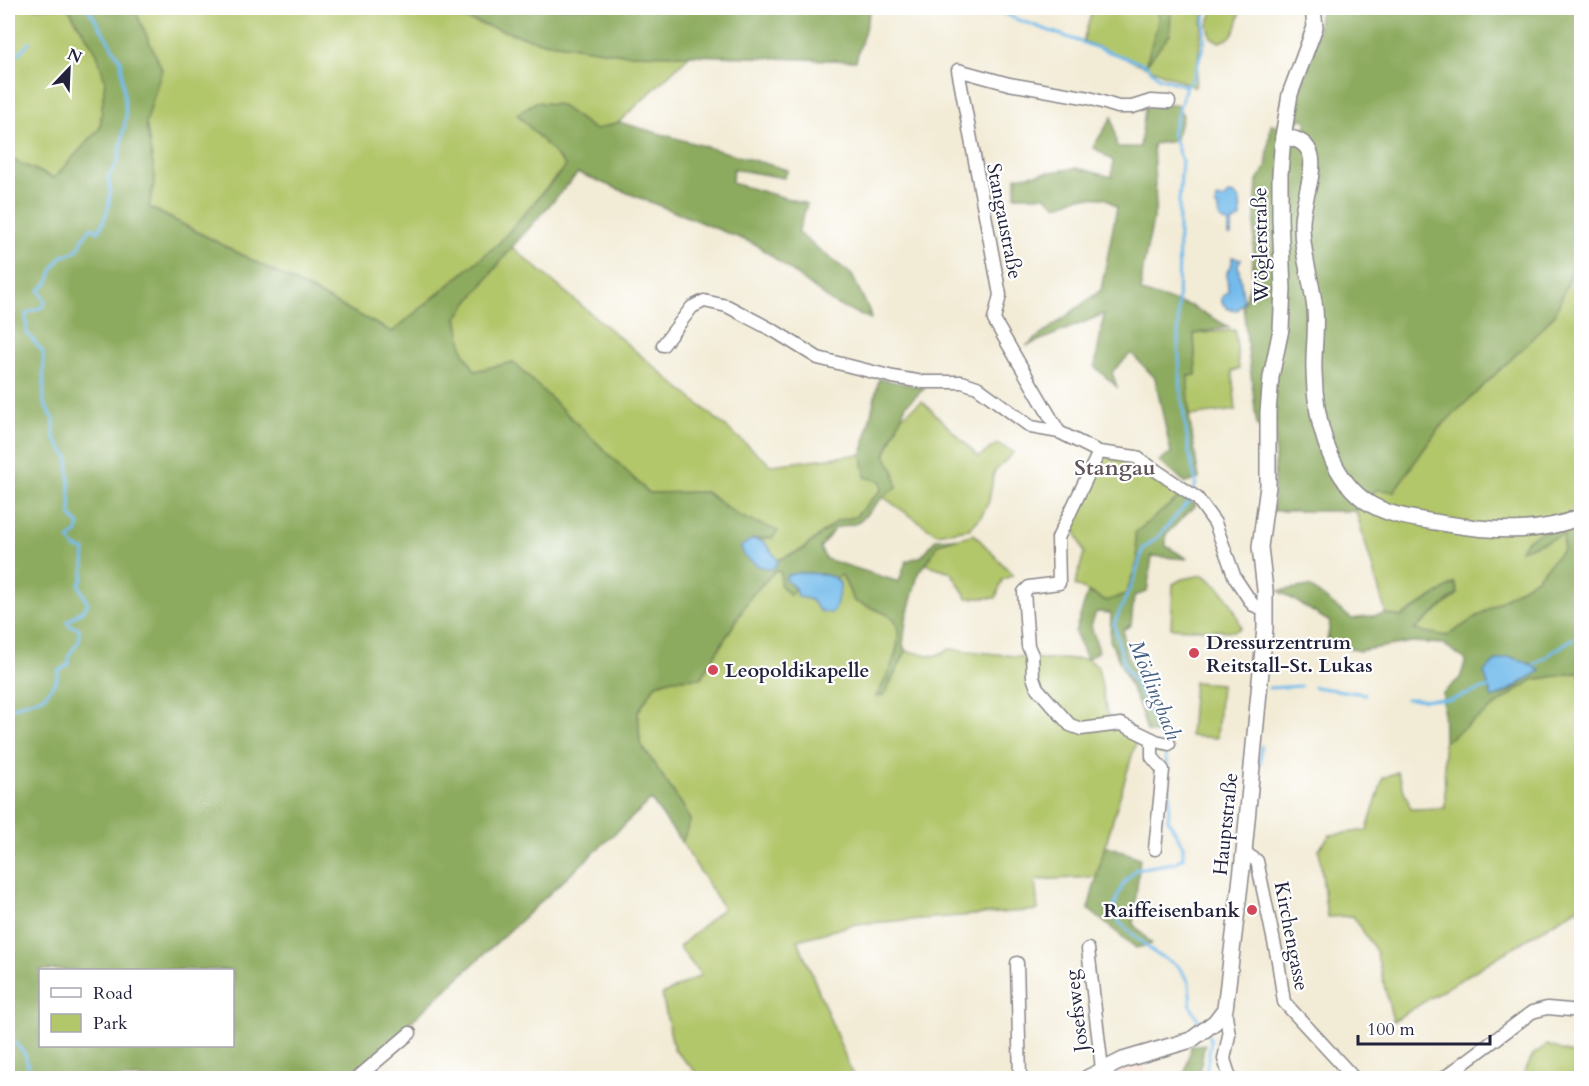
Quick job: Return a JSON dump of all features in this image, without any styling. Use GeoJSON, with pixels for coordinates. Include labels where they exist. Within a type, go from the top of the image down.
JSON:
{"type":"FeatureCollection","features":[{"type":"Feature","properties":{"kind":"main road","name":"Wöglerstraße"},"geometry":{"type":"LineString","coordinates":[[1268,486],[1268,412],[1271,377],[1281,329],[1283,289],[1280,196],[1283,136],[1290,94],[1315,27],[1313,8]]}},
{"type":"Feature","properties":{"kind":"main road"},"geometry":{"type":"LineString","coordinates":[[1283,136],[1303,142],[1311,158],[1311,174],[1305,195],[1302,225],[1315,312],[1314,372],[1317,408],[1324,439],[1332,459],[1347,482],[1366,502],[1395,514],[1462,526],[1534,529],[1557,525],[1581,516]]}},
{"type":"Feature","properties":{"kind":"main road","name":"Hauptstraße"},"geometry":{"type":"LineString","coordinates":[[1225,1009],[1244,852],[1266,610],[1260,547],[1268,486]]}},
{"type":"Feature","properties":{"kind":"main road"},"geometry":{"type":"LineString","coordinates":[[1087,1078],[1123,1060],[1191,1040],[1215,1022],[1225,1009]]}},
{"type":"Feature","properties":{"kind":"street","name":"Stangaustraße"},"geometry":{"type":"LineString","coordinates":[[1059,432],[994,320],[1000,296],[958,70],[1009,84],[1089,98],[1118,106],[1132,107],[1151,100],[1169,102]]}},
{"type":"Feature","properties":{"kind":"street"},"geometry":{"type":"LineString","coordinates":[[663,345],[692,307],[704,301],[727,306],[818,358],[893,377],[923,382],[962,382],[977,387],[1031,427],[1059,432],[1099,452],[1136,457],[1192,494],[1215,523],[1235,578],[1253,605],[1266,610]]}},
{"type":"Feature","properties":{"kind":"street"},"geometry":{"type":"LineString","coordinates":[[1099,452],[1058,538],[1059,583],[1029,587],[1024,592],[1028,646],[1032,655],[1033,677],[1037,688],[1070,725],[1081,729],[1121,724],[1159,742],[1152,757],[1163,770],[1155,849]]}},
{"type":"Feature","properties":{"kind":"street","name":"Kirchengasse"},"geometry":{"type":"LineString","coordinates":[[1244,852],[1257,861],[1278,961],[1284,1002],[1354,1078]]}},
{"type":"Feature","properties":{"kind":"street","name":"Josefsweg"},"geometry":{"type":"LineString","coordinates":[[1088,949],[1102,1069]]}},
{"type":"Feature","properties":{"kind":"street"},"geometry":{"type":"LineString","coordinates":[[1017,963],[1020,1078]]}},
{"type":"Feature","properties":{"kind":"street"},"geometry":{"type":"LineString","coordinates":[[1444,1078],[1532,1012],[1547,1008],[1581,1011]]}},
{"type":"Feature","properties":{"kind":"street"},"geometry":{"type":"LineString","coordinates":[[1225,1009],[1229,1035],[1224,1059],[1230,1078]]}},
{"type":"Feature","properties":{"kind":"street"},"geometry":{"type":"LineString","coordinates":[[357,1078],[410,1033]]}},
{"type":"Feature","properties":{"kind":"shaded area"},"geometry":{"type":"Polygon","coordinates":[[[1143,1059],[1148,1078],[1102,1078],[1143,1059]]]}},
{"type":"Feature","properties":{"kind":"green space"},"geometry":{"type":"Polygon","coordinates":[[[8,8],[68,8],[97,53],[105,81],[100,128],[54,178],[8,158],[8,8]]]}},
{"type":"Feature","properties":{"kind":"green space"},"geometry":{"type":"Polygon","coordinates":[[[68,8],[134,8],[162,69],[146,123],[155,177],[149,207],[392,332],[498,244],[566,166],[517,114],[536,102],[560,105],[595,130],[619,122],[788,170],[784,178],[733,169],[732,183],[807,204],[798,233],[852,275],[871,319],[835,304],[757,245],[578,173],[512,247],[457,317],[463,351],[475,371],[513,362],[649,493],[705,492],[739,516],[778,531],[772,538],[753,539],[776,565],[778,560],[802,550],[837,521],[855,517],[882,489],[881,481],[865,477],[862,454],[879,379],[925,388],[906,405],[885,455],[894,471],[897,487],[883,497],[858,523],[835,528],[820,548],[826,559],[899,582],[906,561],[922,556],[936,539],[956,538],[938,544],[919,571],[906,619],[903,645],[906,651],[884,695],[876,697],[890,669],[897,646],[897,626],[893,618],[854,601],[842,575],[835,578],[822,574],[798,573],[790,584],[795,588],[790,595],[780,584],[781,573],[776,570],[751,596],[701,678],[673,679],[656,684],[638,712],[640,743],[685,809],[690,821],[682,843],[651,800],[350,1078],[8,1078],[8,158],[54,178],[100,128],[105,81],[97,53],[68,8]]]}},
{"type":"Feature","properties":{"kind":"green space"},"geometry":{"type":"Polygon","coordinates":[[[134,8],[429,8],[537,41],[623,54],[690,55],[619,122],[595,130],[560,105],[536,102],[517,114],[566,165],[498,244],[392,332],[149,207],[155,177],[146,123],[161,69],[134,8]]]}},
{"type":"Feature","properties":{"kind":"green space"},"geometry":{"type":"Polygon","coordinates":[[[429,8],[871,8],[856,61],[623,54],[537,41],[429,8]]]}},
{"type":"Feature","properties":{"kind":"green space"},"geometry":{"type":"Polygon","coordinates":[[[1093,8],[1204,8],[1195,87],[1083,41],[1093,8]]]}},
{"type":"Feature","properties":{"kind":"green space"},"geometry":{"type":"Polygon","coordinates":[[[1159,8],[1171,8],[1170,34],[1145,66],[1157,26],[1159,8]]]}},
{"type":"Feature","properties":{"kind":"green space"},"geometry":{"type":"Polygon","coordinates":[[[1214,8],[1238,8],[1240,10],[1233,34],[1219,42],[1211,37],[1208,25],[1214,8]]]}},
{"type":"Feature","properties":{"kind":"green space"},"geometry":{"type":"Polygon","coordinates":[[[1320,8],[1581,8],[1581,249],[1555,314],[1439,428],[1394,491],[1376,490],[1356,511],[1273,511],[1276,431],[1257,426],[1243,306],[1252,278],[1257,180],[1266,168],[1271,124],[1303,130],[1307,122],[1301,118],[1297,124],[1293,120],[1293,112],[1316,43],[1320,8]]]}},
{"type":"Feature","properties":{"kind":"green space"},"geometry":{"type":"Polygon","coordinates":[[[1176,104],[1183,115],[1175,141],[1153,144],[1156,206],[1143,268],[1141,292],[1191,306],[1229,327],[1194,334],[1196,375],[1188,376],[1189,416],[1199,479],[1186,483],[1159,461],[1171,453],[1155,378],[1131,353],[1112,372],[1117,387],[1095,367],[1104,314],[1026,346],[1101,290],[1117,207],[1105,198],[1078,197],[1057,206],[1045,196],[1015,196],[1016,177],[1077,168],[1112,177],[1113,161],[1093,147],[1112,117],[1117,147],[1140,147],[1145,108],[1176,104]]]}},
{"type":"Feature","properties":{"kind":"green space"},"geometry":{"type":"Polygon","coordinates":[[[512,247],[771,465],[862,454],[865,477],[881,481],[882,489],[855,517],[837,521],[801,550],[778,560],[764,542],[753,539],[772,538],[777,531],[739,516],[706,492],[649,493],[513,362],[475,371],[463,351],[457,317],[512,247]]]}},
{"type":"Feature","properties":{"kind":"green space"},"geometry":{"type":"Polygon","coordinates":[[[1581,249],[1581,507],[1559,519],[1521,550],[1564,534],[1563,549],[1537,578],[1447,636],[1413,631],[1458,594],[1455,584],[1401,617],[1386,614],[1356,511],[1376,489],[1394,491],[1439,428],[1555,314],[1581,249]]]}},
{"type":"Feature","properties":{"kind":"green space"},"geometry":{"type":"Polygon","coordinates":[[[1235,330],[1239,369],[1232,371],[1236,410],[1189,416],[1188,375],[1196,374],[1194,334],[1235,330]]]}},
{"type":"Feature","properties":{"kind":"green space"},"geometry":{"type":"Polygon","coordinates":[[[922,401],[979,457],[997,444],[1014,452],[994,472],[989,501],[981,517],[969,529],[937,534],[883,497],[897,487],[894,471],[885,456],[900,418],[922,401]]]}},
{"type":"Feature","properties":{"kind":"green space"},"geometry":{"type":"Polygon","coordinates":[[[1101,456],[1133,461],[1182,495],[1135,533],[1138,560],[1126,594],[1107,601],[1075,585],[1084,553],[1070,517],[1101,456]]]}},
{"type":"Feature","properties":{"kind":"green space"},"geometry":{"type":"Polygon","coordinates":[[[1182,495],[1196,505],[1166,534],[1166,546],[1188,559],[1152,556],[1147,592],[1134,596],[1131,625],[1123,630],[1125,650],[1161,734],[1147,732],[1140,708],[1110,640],[1111,613],[1096,612],[1091,626],[1099,651],[1087,659],[1075,632],[1088,592],[1107,601],[1126,594],[1138,560],[1135,533],[1182,495]]]}},
{"type":"Feature","properties":{"kind":"green space"},"geometry":{"type":"Polygon","coordinates":[[[1581,523],[1581,672],[1532,680],[1444,742],[1443,693],[1460,678],[1466,660],[1443,644],[1412,642],[1359,651],[1327,642],[1330,622],[1279,591],[1309,586],[1352,619],[1386,614],[1401,617],[1455,583],[1458,593],[1414,630],[1447,636],[1537,578],[1563,549],[1564,535],[1520,550],[1525,543],[1538,534],[1581,523]],[[1510,657],[1492,698],[1518,686],[1534,665],[1510,657]]]}},
{"type":"Feature","properties":{"kind":"green space"},"geometry":{"type":"Polygon","coordinates":[[[974,534],[1013,575],[1002,580],[996,598],[967,598],[951,572],[926,564],[938,544],[974,534]]]}},
{"type":"Feature","properties":{"kind":"green space"},"geometry":{"type":"Polygon","coordinates":[[[776,570],[781,572],[791,594],[795,588],[797,596],[811,600],[839,581],[835,578],[842,575],[854,601],[892,618],[897,626],[897,646],[886,679],[877,696],[884,695],[906,651],[935,656],[950,649],[1042,659],[1087,659],[1098,667],[1107,714],[1136,742],[1096,877],[1035,880],[1038,910],[856,924],[798,940],[854,1078],[702,1078],[674,1050],[662,995],[701,975],[679,947],[723,908],[682,843],[690,821],[685,809],[640,743],[638,712],[656,684],[673,679],[701,678],[751,596],[776,570]]]}},
{"type":"Feature","properties":{"kind":"green space"},"geometry":{"type":"Polygon","coordinates":[[[1203,575],[1227,597],[1241,628],[1235,631],[1171,628],[1173,584],[1182,579],[1203,575]]]}},
{"type":"Feature","properties":{"kind":"green space"},"geometry":{"type":"Polygon","coordinates":[[[1581,672],[1581,906],[1393,1021],[1376,951],[1353,916],[1327,917],[1319,849],[1330,835],[1367,830],[1383,778],[1397,772],[1411,809],[1445,808],[1444,742],[1532,680],[1581,672]]]}},
{"type":"Feature","properties":{"kind":"green space"},"geometry":{"type":"Polygon","coordinates":[[[1194,682],[1221,684],[1217,738],[1190,736],[1194,682]]]}},
{"type":"Feature","properties":{"kind":"green space"},"geometry":{"type":"Polygon","coordinates":[[[1105,845],[1140,858],[1133,924],[1152,944],[1136,948],[1088,909],[1105,845]]]}},
{"type":"Feature","properties":{"kind":"green space"},"geometry":{"type":"Polygon","coordinates":[[[1205,1044],[1198,1078],[1184,1078],[1191,1046],[1205,1044]]]}},
{"type":"Feature","properties":{"kind":"green space"},"geometry":{"type":"Polygon","coordinates":[[[1547,1045],[1581,1055],[1581,1078],[1521,1078],[1534,1054],[1547,1045]]]}},
{"type":"Feature","properties":{"kind":"water"},"geometry":{"type":"Polygon","coordinates":[[[1228,194],[1235,195],[1240,200],[1241,218],[1231,223],[1231,235],[1228,235],[1228,223],[1220,218],[1218,208],[1215,206],[1217,198],[1223,199],[1228,194]]]}},
{"type":"Feature","properties":{"kind":"water"},"geometry":{"type":"Polygon","coordinates":[[[1232,257],[1241,259],[1238,264],[1244,301],[1238,310],[1228,309],[1222,303],[1222,297],[1228,292],[1227,272],[1232,264],[1232,257]]]}},
{"type":"Feature","properties":{"kind":"water"},"geometry":{"type":"Polygon","coordinates":[[[753,539],[764,542],[778,560],[771,569],[759,566],[744,556],[741,546],[753,539]]]}},
{"type":"Feature","properties":{"kind":"water"},"geometry":{"type":"Polygon","coordinates":[[[798,573],[826,575],[839,582],[837,603],[831,613],[820,611],[811,600],[797,596],[795,588],[785,579],[788,575],[798,573]]]}},
{"type":"Feature","properties":{"kind":"water"},"geometry":{"type":"Polygon","coordinates":[[[1509,657],[1524,661],[1541,671],[1492,698],[1484,672],[1496,661],[1509,657]]]}},
{"type":"Feature","properties":{"kind":"waterway"},"geometry":{"type":"LineString","coordinates":[[8,709],[45,696],[56,681],[58,671],[69,664],[69,655],[79,641],[79,628],[70,626],[67,622],[88,604],[79,585],[83,578],[85,550],[75,548],[69,539],[77,532],[79,525],[71,516],[68,457],[54,438],[54,421],[44,403],[43,352],[27,333],[26,314],[44,306],[45,301],[39,290],[48,283],[61,257],[75,251],[92,227],[98,232],[109,205],[108,177],[118,162],[126,116],[121,61],[88,8]]}},
{"type":"Feature","properties":{"kind":"waterway"},"geometry":{"type":"LineString","coordinates":[[992,8],[1016,19],[1146,65],[1158,77],[1186,86]]}},
{"type":"Feature","properties":{"kind":"waterway","name":"Mödlingbach"},"geometry":{"type":"LineString","coordinates":[[1193,492],[1196,483],[1189,452],[1181,393],[1178,340],[1179,203],[1182,161],[1172,133],[1186,86],[1193,79],[1204,44],[1207,8]]}},
{"type":"Feature","properties":{"kind":"waterway"},"geometry":{"type":"LineString","coordinates":[[8,62],[30,42]]}},
{"type":"Feature","properties":{"kind":"waterway","name":"Mödlingbach"},"geometry":{"type":"LineString","coordinates":[[1159,737],[1145,701],[1124,665],[1114,624],[1134,579],[1143,549],[1158,537],[1191,499]]}},
{"type":"Feature","properties":{"kind":"waterway"},"geometry":{"type":"LineString","coordinates":[[1534,665],[1572,639],[1582,639]]}},
{"type":"Feature","properties":{"kind":"waterway"},"geometry":{"type":"LineString","coordinates":[[1269,688],[1301,686]]}},
{"type":"Feature","properties":{"kind":"waterway"},"geometry":{"type":"LineString","coordinates":[[1314,687],[1365,694]]}},
{"type":"Feature","properties":{"kind":"waterway"},"geometry":{"type":"LineString","coordinates":[[1406,699],[1450,700],[1489,687]]}},
{"type":"Feature","properties":{"kind":"waterway","name":"Mödlingbach"},"geometry":{"type":"LineString","coordinates":[[1163,746],[1168,769]]}},
{"type":"Feature","properties":{"kind":"waterway"},"geometry":{"type":"LineString","coordinates":[[1260,763],[1261,746]]}},
{"type":"Feature","properties":{"kind":"waterway"},"geometry":{"type":"LineString","coordinates":[[1255,824],[1259,774]]}},
{"type":"Feature","properties":{"kind":"waterway","name":"Mödlingbach"},"geometry":{"type":"LineString","coordinates":[[1168,776],[1170,798],[1168,819],[1183,846],[1183,858],[1174,863],[1136,869],[1124,883],[1114,909],[1118,921],[1153,952],[1178,966],[1189,982],[1191,1007],[1202,1026]]}},
{"type":"Feature","properties":{"kind":"waterway","name":"Mödlingbach"},"geometry":{"type":"LineString","coordinates":[[1205,1078],[1211,1040],[1207,1034]]}},
{"type":"Feature","properties":{"kind":"waterway"},"geometry":{"type":"LineString","coordinates":[[8,1035],[25,1054],[31,1078]]}},
{"type":"Feature","properties":{"kind":"place","name":"Dressurzentrum Reitstall-St. Lukas"},"geometry":{"type":"Point","coordinates":[1194,653]}},
{"type":"Feature","properties":{"kind":"place","name":"Leopoldikapelle"},"geometry":{"type":"Point","coordinates":[713,670]}},
{"type":"Feature","properties":{"kind":"place","name":"Raiffeisenbank"},"geometry":{"type":"Point","coordinates":[1252,910]}},
{"type":"Feature","properties":{"kind":"district","name":"Stangau"},"geometry":{"type":"Point","coordinates":[1115,467]}}]}
